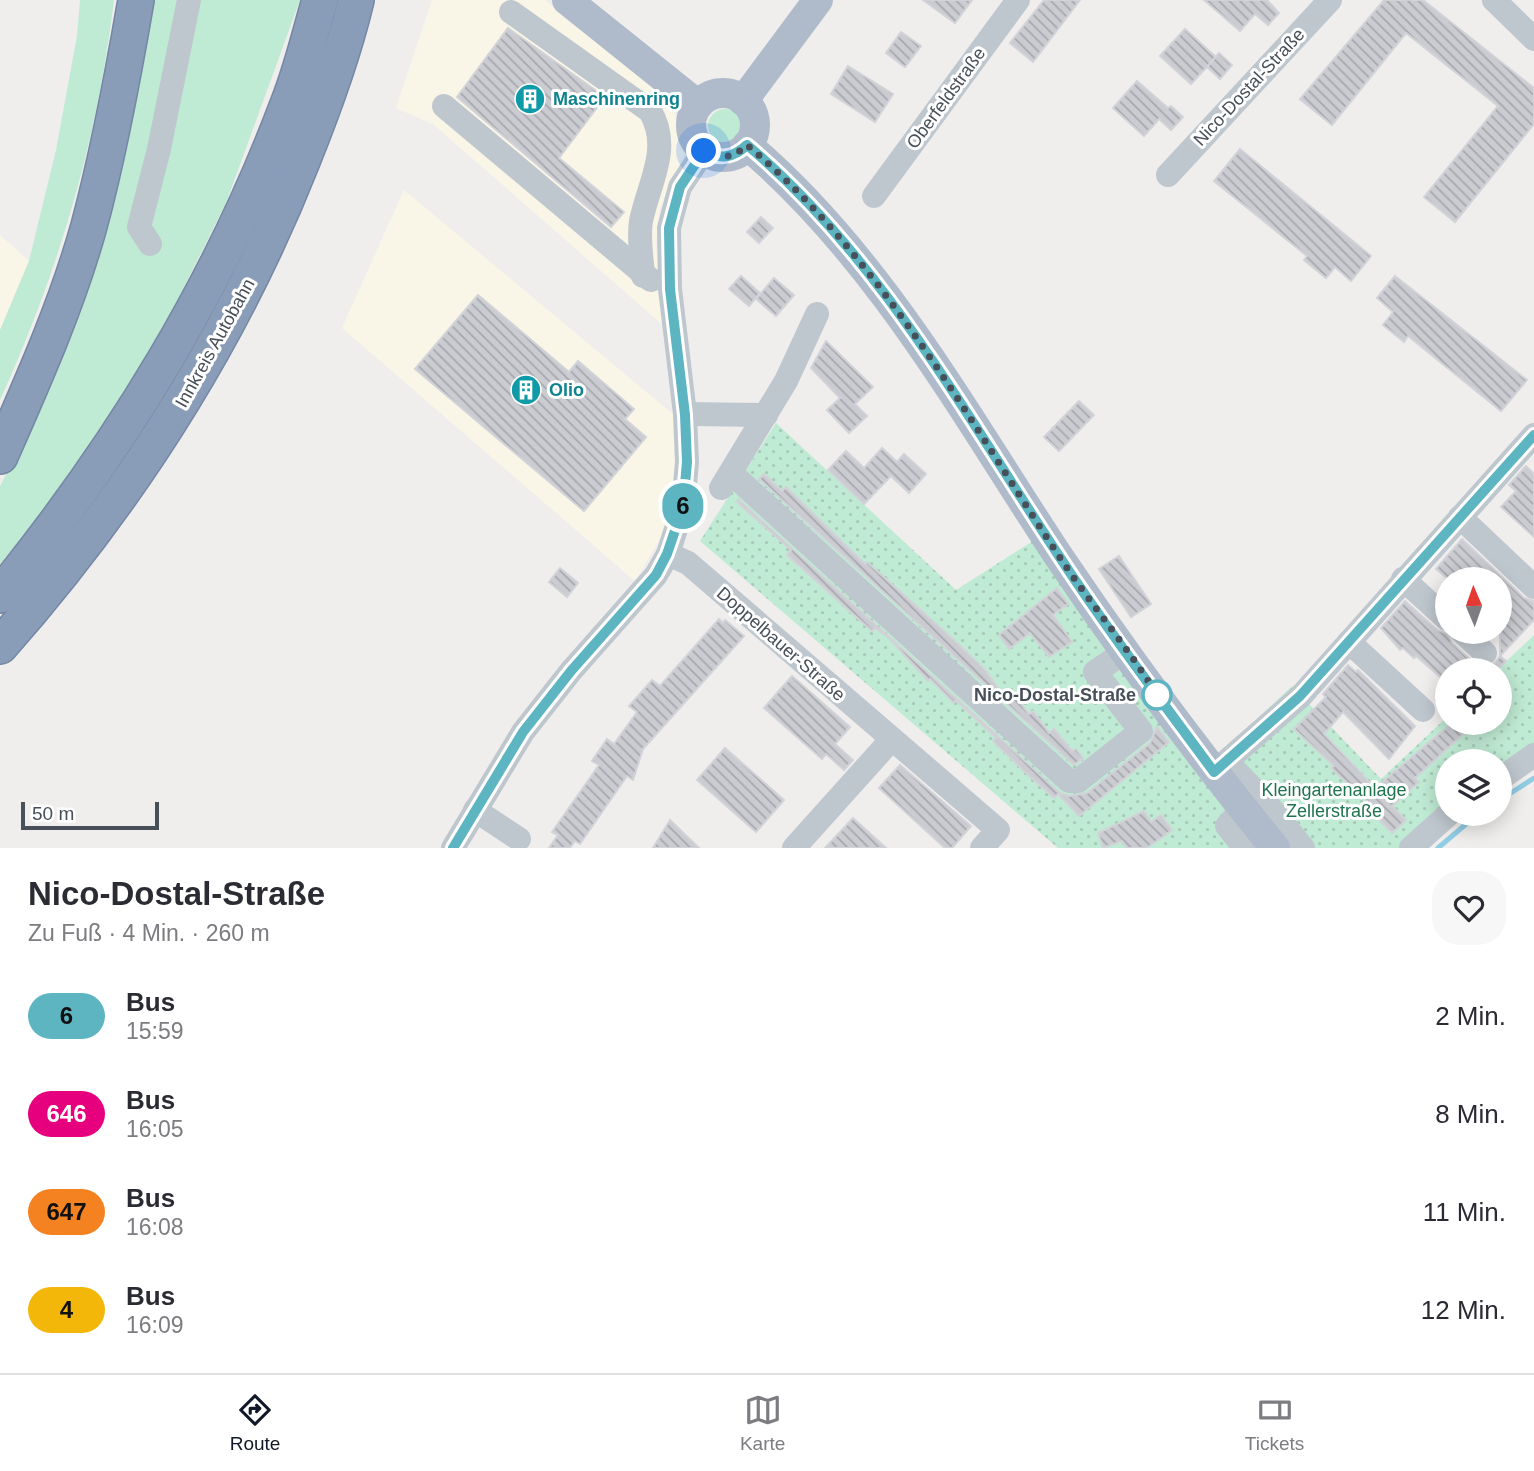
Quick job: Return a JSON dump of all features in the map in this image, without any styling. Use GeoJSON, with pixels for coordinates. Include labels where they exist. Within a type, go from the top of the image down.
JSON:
{"type":"FeatureCollection","features":[{"type":"Feature","properties":{"kind":"highway"},"geometry":{"type":"LineString","coordinates":[[0,456],[42,358],[88,227],[117,110],[136,0]]}},
{"type":"Feature","properties":{"kind":"highway","name":"Innkreis Autobahn"},"geometry":{"type":"LineString","coordinates":[[0,595],[61,520],[148,392],[223,259],[290,99],[320,0]]}},
{"type":"Feature","properties":{"kind":"highway","name":"Innkreis Autobahn"},"geometry":{"type":"LineString","coordinates":[[0,646],[61,577],[140,468],[219,340],[285,205],[320,115],[356,0]]}},
{"type":"Feature","properties":{"kind":"main road"},"geometry":{"type":"LineString","coordinates":[[567,0],[698,105]]}},
{"type":"Feature","properties":{"kind":"main road"},"geometry":{"type":"LineString","coordinates":[[743,101],[818,0]]}},
{"type":"Feature","properties":{"kind":"main road"},"geometry":{"type":"LineString","coordinates":[[714,94],[724,94],[743,101],[749,108],[754,127],[747,145],[740,152],[722,157],[704,151],[691,129],[698,105],[714,94]]}},
{"type":"Feature","properties":{"kind":"main road"},"geometry":{"type":"LineString","coordinates":[[747,145],[826,223],[889,303],[1126,651],[1221,767],[1243,808],[1275,848]]}},
{"type":"Feature","properties":{"kind":"street"},"geometry":{"type":"LineString","coordinates":[[150,244],[139,227],[159,149],[189,0]]}},
{"type":"Feature","properties":{"kind":"street","name":"Oberfeldstraße"},"geometry":{"type":"LineString","coordinates":[[874,196],[1018,0]]}},
{"type":"Feature","properties":{"kind":"street","name":"Nico-Dostal-Straße"},"geometry":{"type":"LineString","coordinates":[[1168,175],[1330,0]]}},
{"type":"Feature","properties":{"kind":"street"},"geometry":{"type":"LineString","coordinates":[[1494,0],[1534,39]]}},
{"type":"Feature","properties":{"kind":"street"},"geometry":{"type":"LineString","coordinates":[[511,12],[650,111],[660,128],[659,155],[640,225],[643,276]]}},
{"type":"Feature","properties":{"kind":"street"},"geometry":{"type":"LineString","coordinates":[[444,106],[643,276],[670,289]]}},
{"type":"Feature","properties":{"kind":"street"},"geometry":{"type":"LineString","coordinates":[[453,848],[523,732],[571,671],[656,575],[667,554],[683,507],[687,462],[685,415],[668,253],[673,207],[680,187],[704,151]]}},
{"type":"Feature","properties":{"kind":"street"},"geometry":{"type":"LineString","coordinates":[[817,314],[766,415],[726,481],[1069,781],[1078,781],[1141,732],[1096,672],[1126,651]]}},
{"type":"Feature","properties":{"kind":"street"},"geometry":{"type":"LineString","coordinates":[[685,415],[766,415]]}},
{"type":"Feature","properties":{"kind":"street"},"geometry":{"type":"LineString","coordinates":[[1303,848],[1261,797],[1221,767],[1300,696],[1534,435]]}},
{"type":"Feature","properties":{"kind":"street"},"geometry":{"type":"LineString","coordinates":[[1460,517],[1534,587]]}},
{"type":"Feature","properties":{"kind":"street","name":"Doppelbauer-Straße"},"geometry":{"type":"LineString","coordinates":[[667,554],[688,563],[891,740],[912,753],[998,830],[982,848]]}},
{"type":"Feature","properties":{"kind":"street"},"geometry":{"type":"LineString","coordinates":[[1403,579],[1435,608]]}},
{"type":"Feature","properties":{"kind":"street"},"geometry":{"type":"LineString","coordinates":[[1349,642],[1423,710]]}},
{"type":"Feature","properties":{"kind":"street"},"geometry":{"type":"LineString","coordinates":[[1475,644],[1485,653]]}},
{"type":"Feature","properties":{"kind":"street"},"geometry":{"type":"LineString","coordinates":[[794,848],[891,740]]}},
{"type":"Feature","properties":{"kind":"street"},"geometry":{"type":"LineString","coordinates":[[1512,771],[1534,755]]}},
{"type":"Feature","properties":{"kind":"street"},"geometry":{"type":"LineString","coordinates":[[1243,808],[1227,827],[1245,848]]}},
{"type":"Feature","properties":{"kind":"street"},"geometry":{"type":"LineString","coordinates":[[475,810],[519,839]]}},
{"type":"Feature","properties":{"kind":"street"},"geometry":{"type":"LineString","coordinates":[[1411,848],[1436,826]]}},
{"type":"Feature","properties":{"kind":"shaded area"},"geometry":{"type":"Polygon","coordinates":[[[432,0],[545,0],[660,92],[682,125],[685,152],[660,208],[656,244],[664,326],[433,124],[396,108],[432,0]]]}},
{"type":"Feature","properties":{"kind":"shaded area"},"geometry":{"type":"Polygon","coordinates":[[[404,190],[674,415],[677,472],[667,527],[635,581],[342,328],[404,190]]]}},
{"type":"Feature","properties":{"kind":"shaded area"},"geometry":{"type":"Polygon","coordinates":[[[0,235],[29,261],[0,330],[0,235]]]}},
{"type":"Feature","properties":{"kind":"green space"},"geometry":{"type":"Polygon","coordinates":[[[80,0],[114,0],[97,104],[86,155],[58,254],[0,400],[0,330],[29,261],[56,150],[77,36],[80,0]]]}},
{"type":"Feature","properties":{"kind":"green space"},"geometry":{"type":"Polygon","coordinates":[[[152,0],[300,0],[226,203],[144,367],[40,516],[0,564],[0,486],[28,432],[91,272],[136,104],[152,0]]]}},
{"type":"Feature","properties":{"kind":"green space"},"geometry":{"type":"Polygon","coordinates":[[[725,109],[737,114],[742,126],[737,138],[725,143],[713,138],[708,126],[713,114],[725,109]]]}},
{"type":"Feature","properties":{"kind":"green space"},"geometry":{"type":"Polygon","coordinates":[[[776,423],[956,590],[1033,541],[1265,848],[1058,848],[700,541],[776,423]]]}},
{"type":"Feature","properties":{"kind":"green space","name":"Kleingartenanlage Zellerstraße"},"geometry":{"type":"Polygon","coordinates":[[[1534,635],[1534,746],[1512,761],[1512,749],[1435,749],[1435,816],[1401,848],[1313,848],[1224,750],[1292,686],[1381,779],[1435,728],[1435,735],[1512,735],[1512,658],[1510,658],[1534,635]]]}},
{"type":"Feature","properties":{"kind":"building"},"geometry":{"type":"Polygon","coordinates":[[[923,0],[972,0],[955,23],[923,0]]]}},
{"type":"Feature","properties":{"kind":"building"},"geometry":{"type":"Polygon","coordinates":[[[1044,0],[1080,0],[1033,62],[1010,43],[1044,0]]]}},
{"type":"Feature","properties":{"kind":"building"},"geometry":{"type":"Polygon","coordinates":[[[1204,0],[1267,0],[1279,13],[1268,25],[1255,14],[1240,31],[1204,0]]]}},
{"type":"Feature","properties":{"kind":"building"},"geometry":{"type":"Polygon","coordinates":[[[1384,0],[1423,0],[1534,88],[1534,124],[1455,222],[1424,197],[1498,106],[1406,33],[1332,125],[1300,99],[1384,0]]]}},
{"type":"Feature","properties":{"kind":"building","name":"Maschinenring"},"geometry":{"type":"Polygon","coordinates":[[[508,28],[605,97],[559,158],[624,212],[611,227],[457,97],[508,28]]]}},
{"type":"Feature","properties":{"kind":"building"},"geometry":{"type":"Polygon","coordinates":[[[1185,29],[1216,57],[1191,84],[1160,56],[1185,29]]]}},
{"type":"Feature","properties":{"kind":"building"},"geometry":{"type":"Polygon","coordinates":[[[901,32],[921,46],[905,67],[886,53],[901,32]]]}},
{"type":"Feature","properties":{"kind":"building"},"geometry":{"type":"Polygon","coordinates":[[[1219,53],[1232,65],[1220,79],[1207,67],[1219,53]]]}},
{"type":"Feature","properties":{"kind":"building"},"geometry":{"type":"Polygon","coordinates":[[[848,66],[893,94],[875,122],[831,94],[848,66]]]}},
{"type":"Feature","properties":{"kind":"building"},"geometry":{"type":"Polygon","coordinates":[[[1137,81],[1168,108],[1171,106],[1183,117],[1171,130],[1159,119],[1144,136],[1113,108],[1137,81]]]}},
{"type":"Feature","properties":{"kind":"building"},"geometry":{"type":"Polygon","coordinates":[[[1240,149],[1371,256],[1351,281],[1335,267],[1326,278],[1304,260],[1307,256],[1214,181],[1240,149]]]}},
{"type":"Feature","properties":{"kind":"building"},"geometry":{"type":"Polygon","coordinates":[[[761,217],[773,228],[759,243],[747,232],[761,217]]]}},
{"type":"Feature","properties":{"kind":"building"},"geometry":{"type":"Polygon","coordinates":[[[741,276],[760,293],[749,306],[729,289],[741,276]]]}},
{"type":"Feature","properties":{"kind":"building"},"geometry":{"type":"Polygon","coordinates":[[[1395,276],[1527,380],[1501,411],[1408,336],[1404,342],[1383,325],[1393,312],[1377,298],[1395,276]]]}},
{"type":"Feature","properties":{"kind":"building"},"geometry":{"type":"Polygon","coordinates":[[[774,278],[794,295],[776,316],[756,299],[774,278]]]}},
{"type":"Feature","properties":{"kind":"building","name":"Olio"},"geometry":{"type":"Polygon","coordinates":[[[478,295],[569,372],[578,361],[634,409],[625,419],[646,437],[584,511],[415,369],[478,295]]]}},
{"type":"Feature","properties":{"kind":"building"},"geometry":{"type":"Polygon","coordinates":[[[826,341],[873,387],[855,404],[867,416],[849,433],[827,410],[840,398],[811,368],[826,341]]]}},
{"type":"Feature","properties":{"kind":"building"},"geometry":{"type":"Polygon","coordinates":[[[1079,401],[1094,415],[1059,451],[1044,437],[1079,401]]]}},
{"type":"Feature","properties":{"kind":"building"},"geometry":{"type":"Polygon","coordinates":[[[882,448],[897,462],[904,454],[926,474],[909,493],[891,476],[864,504],[828,470],[846,451],[864,468],[882,448]]]}},
{"type":"Feature","properties":{"kind":"building"},"geometry":{"type":"Polygon","coordinates":[[[1526,466],[1534,474],[1534,537],[1501,507],[1516,491],[1509,485],[1526,466]]]}},
{"type":"Feature","properties":{"kind":"building"},"geometry":{"type":"Polygon","coordinates":[[[764,474],[782,491],[786,487],[865,564],[867,562],[953,639],[985,670],[1006,699],[1013,693],[1029,714],[1033,711],[1049,733],[1054,729],[1072,751],[1076,749],[1083,758],[1074,765],[759,479],[764,474]]]}},
{"type":"Feature","properties":{"kind":"building"},"geometry":{"type":"Polygon","coordinates":[[[739,500],[1060,793],[1069,796],[1087,793],[1150,743],[1157,727],[1169,742],[1079,816],[1058,794],[1054,798],[1027,774],[993,741],[996,738],[956,700],[954,703],[930,679],[928,681],[889,638],[875,628],[872,631],[787,555],[791,550],[737,502],[739,500]]]}},
{"type":"Feature","properties":{"kind":"building"},"geometry":{"type":"Polygon","coordinates":[[[1462,539],[1491,567],[1438,567],[1462,539]]]}},
{"type":"Feature","properties":{"kind":"building"},"geometry":{"type":"Polygon","coordinates":[[[1119,556],[1151,604],[1131,617],[1099,569],[1119,556]]]}},
{"type":"Feature","properties":{"kind":"building"},"geometry":{"type":"Polygon","coordinates":[[[560,568],[578,583],[567,597],[549,582],[560,568]]]}},
{"type":"Feature","properties":{"kind":"building"},"geometry":{"type":"Polygon","coordinates":[[[1512,587],[1524,598],[1534,601],[1534,620],[1512,643],[1512,587]]]}},
{"type":"Feature","properties":{"kind":"building"},"geometry":{"type":"Polygon","coordinates":[[[1057,588],[1068,604],[1053,615],[1072,642],[1049,657],[1030,633],[1009,649],[999,635],[1057,588]]]}},
{"type":"Feature","properties":{"kind":"building"},"geometry":{"type":"Polygon","coordinates":[[[1405,601],[1435,628],[1435,644],[1453,644],[1468,658],[1435,658],[1435,673],[1416,656],[1414,658],[1403,648],[1400,650],[1381,628],[1405,601]]]}},
{"type":"Feature","properties":{"kind":"building"},"geometry":{"type":"Polygon","coordinates":[[[719,619],[723,623],[725,620],[744,636],[643,749],[633,780],[627,776],[580,844],[575,841],[570,848],[549,848],[558,835],[552,832],[599,765],[592,761],[607,739],[614,744],[637,712],[629,706],[652,680],[660,686],[719,619]]]}},
{"type":"Feature","properties":{"kind":"building"},"geometry":{"type":"Polygon","coordinates":[[[1500,644],[1511,644],[1500,656],[1500,644]]]}},
{"type":"Feature","properties":{"kind":"building"},"geometry":{"type":"Polygon","coordinates":[[[1348,665],[1356,672],[1358,670],[1415,726],[1389,759],[1343,712],[1324,734],[1375,788],[1438,735],[1462,735],[1447,749],[1435,749],[1435,760],[1415,778],[1419,782],[1392,806],[1406,820],[1392,833],[1364,804],[1367,801],[1294,729],[1326,697],[1323,694],[1348,665]]]}},
{"type":"Feature","properties":{"kind":"building"},"geometry":{"type":"Polygon","coordinates":[[[792,676],[850,727],[835,744],[853,760],[844,770],[826,754],[822,759],[764,708],[792,676]]]}},
{"type":"Feature","properties":{"kind":"building"},"geometry":{"type":"Polygon","coordinates":[[[725,748],[784,800],[756,832],[697,780],[725,748]]]}},
{"type":"Feature","properties":{"kind":"building"},"geometry":{"type":"Polygon","coordinates":[[[900,765],[971,826],[952,848],[945,848],[879,788],[900,765]]]}},
{"type":"Feature","properties":{"kind":"building"},"geometry":{"type":"Polygon","coordinates":[[[1144,811],[1151,822],[1161,815],[1172,830],[1147,848],[1127,848],[1122,841],[1103,848],[1098,833],[1144,811]]]}},
{"type":"Feature","properties":{"kind":"building"},"geometry":{"type":"Polygon","coordinates":[[[853,818],[886,848],[825,848],[853,818]]]}},
{"type":"Feature","properties":{"kind":"building"},"geometry":{"type":"Polygon","coordinates":[[[670,820],[699,848],[653,848],[670,820]]]}},
{"type":"Feature","properties":{"kind":"waterway"},"geometry":{"type":"LineString","coordinates":[[1512,792],[1534,778]]}},
{"type":"Feature","properties":{"kind":"waterway"},"geometry":{"type":"LineString","coordinates":[[1438,848],[1464,826]]}},
{"type":"Feature","properties":{"kind":"bus line","name":"6"},"geometry":{"type":"LineString","coordinates":[[453,848],[523,732],[571,671],[656,575],[667,554],[683,507],[687,462],[685,415],[670,289],[669,228],[680,187],[704,151],[722,157],[731,156],[747,145],[805,200],[848,248],[932,364],[1092,604],[1214,772],[1241,751],[1300,696],[1534,435]]}},
{"type":"Feature","properties":{"kind":"place","name":"Maschinenring"},"geometry":{"type":"Point","coordinates":[530,99]}},
{"type":"Feature","properties":{"kind":"place","name":"Olio"},"geometry":{"type":"Point","coordinates":[526,390]}},
{"type":"Feature","properties":{"kind":"place","name":"Nico-Dostal-Straße"},"geometry":{"type":"Point","coordinates":[1157,695]}},
{"type":"Feature","properties":{"kind":"route"},"geometry":{"type":"LineString","coordinates":[[704,151],[722,157],[731,156],[747,145],[805,200],[848,248],[932,364],[1058,555],[1157,695]]}}]}
